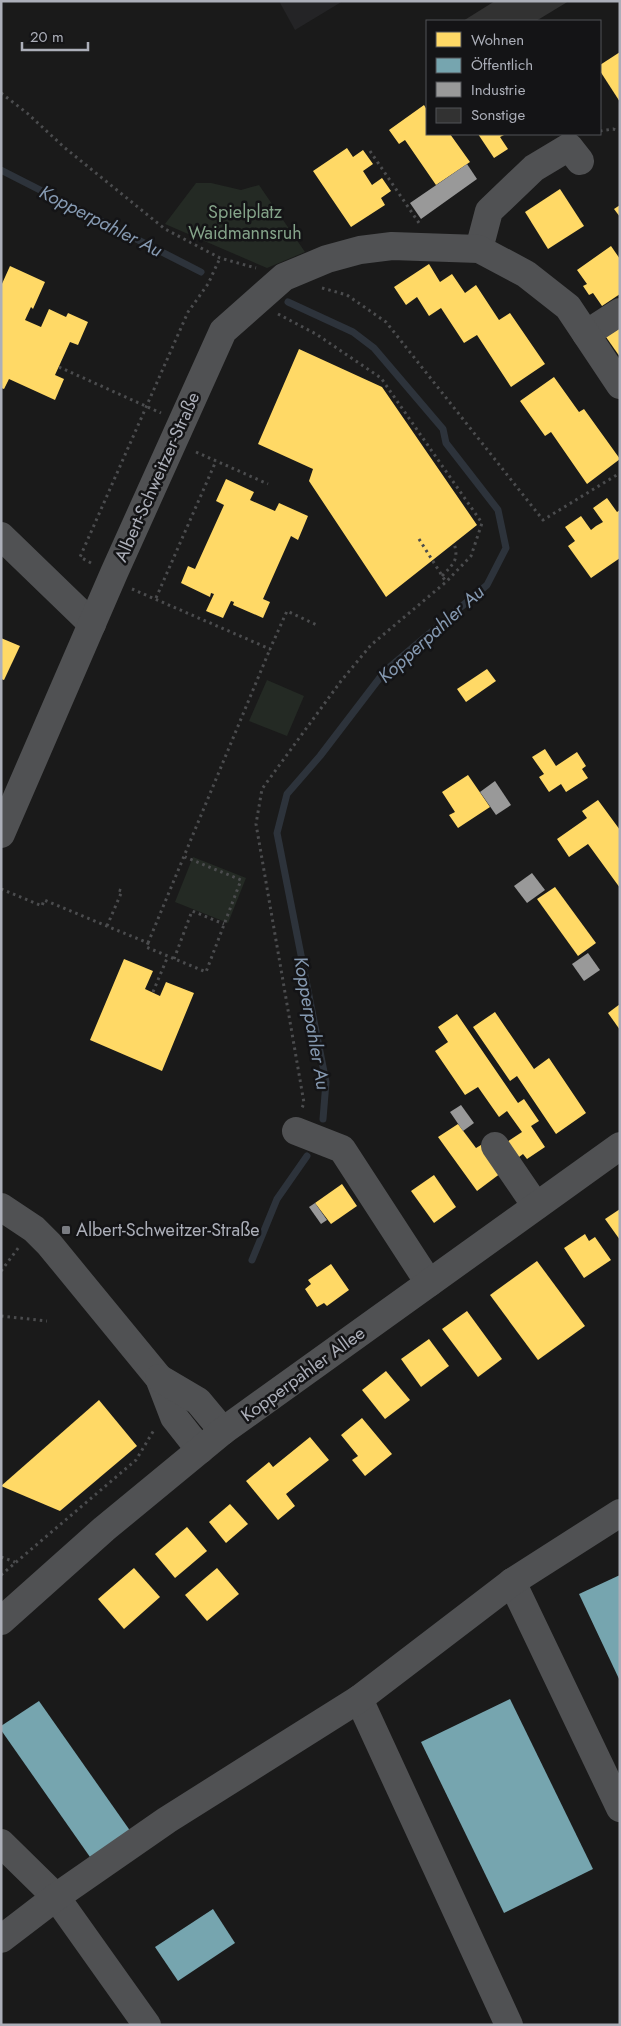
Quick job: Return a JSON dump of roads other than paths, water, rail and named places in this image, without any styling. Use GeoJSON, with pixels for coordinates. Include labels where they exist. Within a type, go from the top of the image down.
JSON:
{"type":"FeatureCollection","features":[{"type":"Feature","properties":{"kind":"street"},"geometry":{"type":"LineString","coordinates":[[580,161],[569,147],[534,168],[489,211],[479,249],[526,274],[568,307],[620,385]]}},
{"type":"Feature","properties":{"kind":"street","name":"Albert-Schweitzer-Straße"},"geometry":{"type":"LineString","coordinates":[[1,834],[112,576],[223,331],[284,277],[320,261],[360,250],[392,246],[479,249]]}},
{"type":"Feature","properties":{"kind":"street"},"geometry":{"type":"LineString","coordinates":[[586,334],[620,312]]}},
{"type":"Feature","properties":{"kind":"street"},"geometry":{"type":"LineString","coordinates":[[1,536],[92,624]]}},
{"type":"Feature","properties":{"kind":"street"},"geometry":{"type":"LineString","coordinates":[[296,1131],[342,1149],[429,1283]]}},
{"type":"Feature","properties":{"kind":"street"},"geometry":{"type":"LineString","coordinates":[[495,1146],[536,1206]]}},
{"type":"Feature","properties":{"kind":"street","name":"Kopperpahler Allee"},"geometry":{"type":"LineString","coordinates":[[1,1621],[97,1536],[224,1431],[620,1146]]}},
{"type":"Feature","properties":{"kind":"street"},"geometry":{"type":"LineString","coordinates":[[1,1207],[34,1229],[49,1244],[159,1378],[174,1417],[200,1450]]}},
{"type":"Feature","properties":{"kind":"street"},"geometry":{"type":"LineString","coordinates":[[159,1378],[198,1401],[224,1431]]}},
{"type":"Feature","properties":{"kind":"street"},"geometry":{"type":"LineString","coordinates":[[1,1939],[56,1897],[167,1820],[359,1699],[512,1582],[620,1513]]}},
{"type":"Feature","properties":{"kind":"street"},"geometry":{"type":"LineString","coordinates":[[512,1582],[620,1808]]}},
{"type":"Feature","properties":{"kind":"street"},"geometry":{"type":"LineString","coordinates":[[359,1699],[509,2025]]}},
{"type":"Feature","properties":{"kind":"street"},"geometry":{"type":"LineString","coordinates":[[1,1843],[56,1897],[147,2025]]}},
{"type":"Feature","properties":{"kind":"waterway","name":"Kopperpahler Au"},"geometry":{"type":"LineString","coordinates":[[1,170],[201,272]]}},
{"type":"Feature","properties":{"kind":"waterway","name":"Kopperpahler Au"},"geometry":{"type":"LineString","coordinates":[[288,302],[353,332],[374,348],[443,429],[446,443],[498,510],[506,548],[487,585],[385,671],[320,756],[287,794],[277,833],[326,1082],[323,1119]]}},
{"type":"Feature","properties":{"kind":"waterway","name":"Kopperpahler Au"},"geometry":{"type":"LineString","coordinates":[[252,1260],[277,1199],[307,1156]]}},
{"type":"Feature","properties":{"kind":"place","name":"Albert-Schweitzer-Straße"},"geometry":{"type":"Point","coordinates":[66,1230]}},
{"type":"Feature","properties":{"kind":"park label","name":"Spielplatz Waidmannsruh"},"geometry":{"type":"Point","coordinates":[245,222]}}]}
